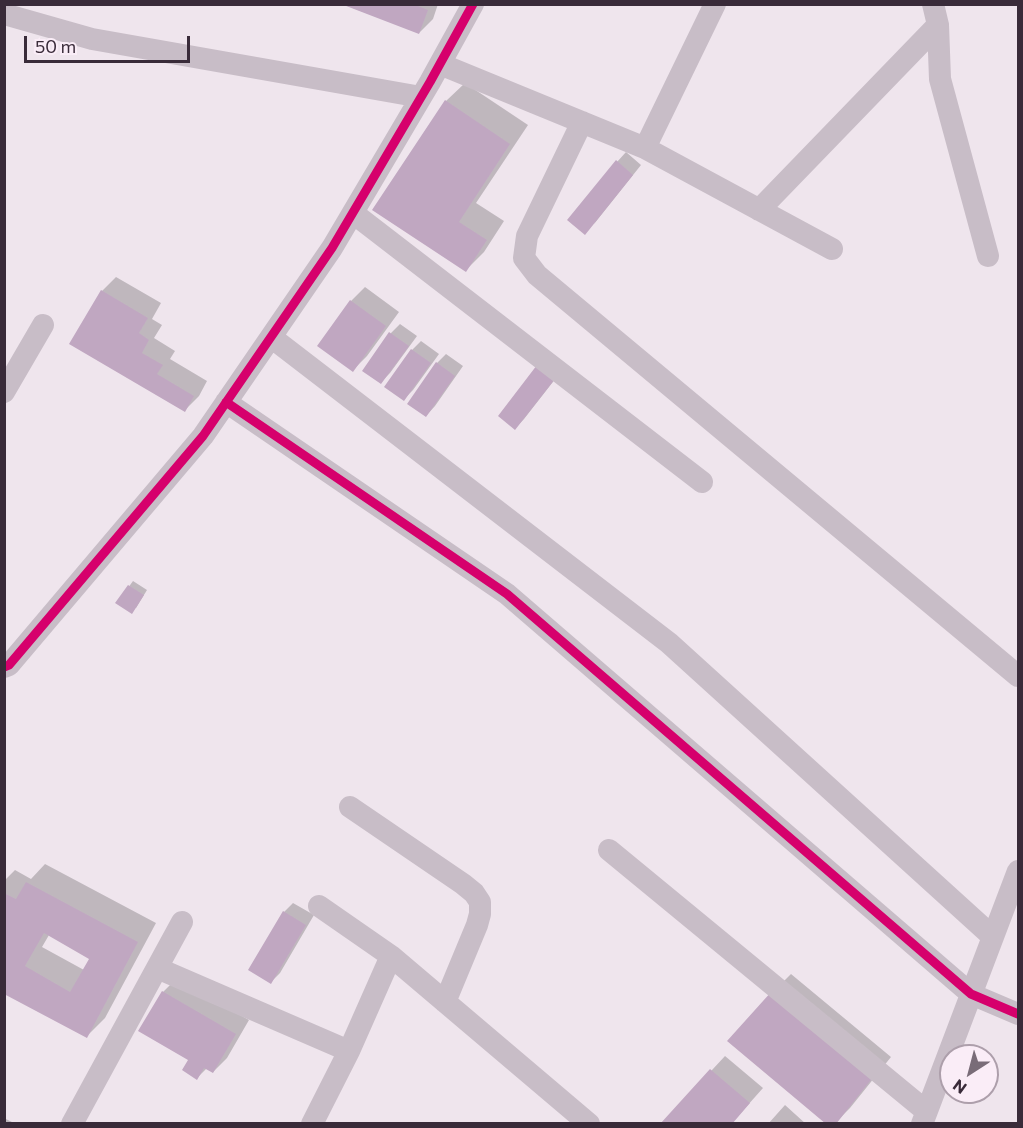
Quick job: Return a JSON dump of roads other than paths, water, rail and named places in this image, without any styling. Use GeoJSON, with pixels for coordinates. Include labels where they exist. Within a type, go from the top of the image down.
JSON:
{"type":"FeatureCollection","features":[{"type":"Feature","properties":{"kind":"street"},"geometry":{"type":"LineString","coordinates":[[4,667],[9,664],[203,436],[332,248],[440,64],[472,4]]}},
{"type":"Feature","properties":{"kind":"street"},"geometry":{"type":"LineString","coordinates":[[645,148],[715,4]]}},
{"type":"Feature","properties":{"kind":"street"},"geometry":{"type":"LineString","coordinates":[[4,14],[92,39],[421,97]]}},
{"type":"Feature","properties":{"kind":"street"},"geometry":{"type":"LineString","coordinates":[[759,210],[935,15]]}},
{"type":"Feature","properties":{"kind":"street"},"geometry":{"type":"LineString","coordinates":[[935,15],[940,79],[988,256]]}},
{"type":"Feature","properties":{"kind":"street"},"geometry":{"type":"LineString","coordinates":[[440,64],[645,148],[832,249]]}},
{"type":"Feature","properties":{"kind":"street"},"geometry":{"type":"LineString","coordinates":[[582,122],[527,236],[524,258],[537,275],[1018,676]]}},
{"type":"Feature","properties":{"kind":"street"},"geometry":{"type":"LineString","coordinates":[[353,213],[702,482]]}},
{"type":"Feature","properties":{"kind":"street"},"geometry":{"type":"LineString","coordinates":[[4,392],[43,325]]}},
{"type":"Feature","properties":{"kind":"street"},"geometry":{"type":"LineString","coordinates":[[271,337],[669,643],[993,938]]}},
{"type":"Feature","properties":{"kind":"street"},"geometry":{"type":"LineString","coordinates":[[226,402],[507,594],[971,994],[1018,1014]]}},
{"type":"Feature","properties":{"kind":"street"},"geometry":{"type":"LineString","coordinates":[[350,807],[463,884],[474,893],[480,902],[477,925],[445,1002]]}},
{"type":"Feature","properties":{"kind":"street"},"geometry":{"type":"LineString","coordinates":[[609,850],[924,1117],[1018,871]]}},
{"type":"Feature","properties":{"kind":"street"},"geometry":{"type":"LineString","coordinates":[[319,906],[391,956],[589,1124]]}},
{"type":"Feature","properties":{"kind":"street"},"geometry":{"type":"LineString","coordinates":[[72,1124],[182,922]]}},
{"type":"Feature","properties":{"kind":"street"},"geometry":{"type":"LineString","coordinates":[[312,1124],[349,1051],[391,956]]}},
{"type":"Feature","properties":{"kind":"street"},"geometry":{"type":"LineString","coordinates":[[157,969],[349,1051]]}}]}
